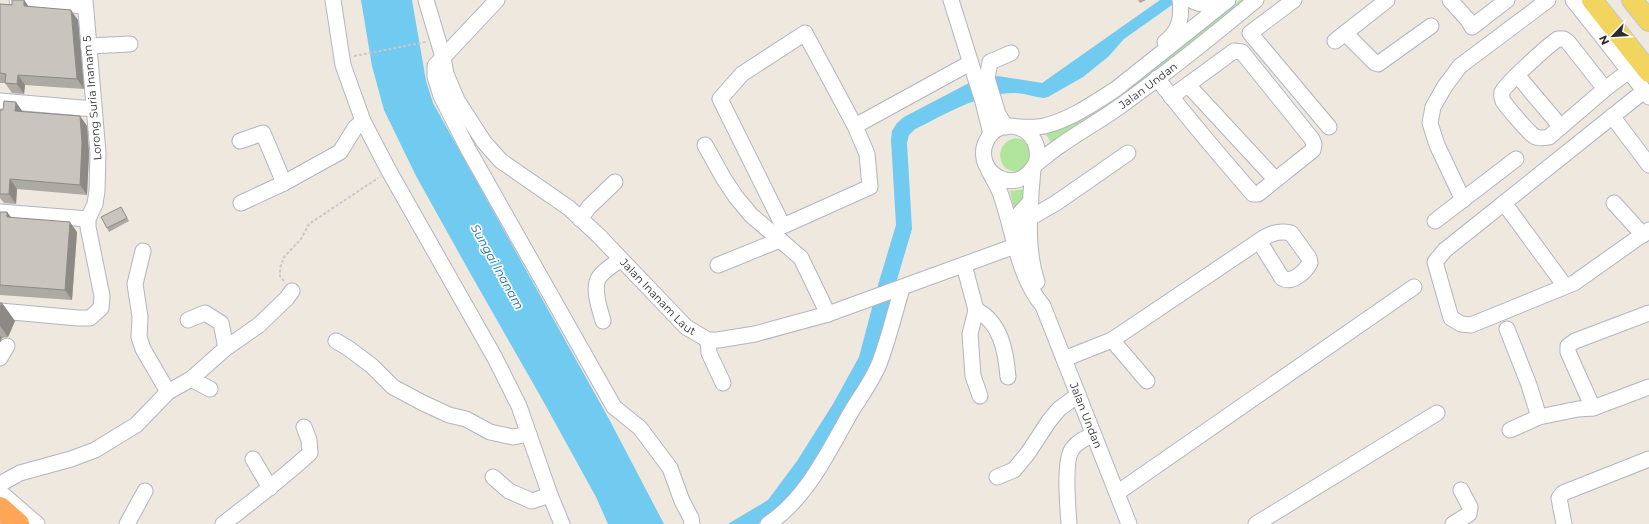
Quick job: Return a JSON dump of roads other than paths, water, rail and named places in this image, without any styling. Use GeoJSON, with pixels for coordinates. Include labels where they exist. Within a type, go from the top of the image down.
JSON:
{"type":"FeatureCollection","features":[{"type":"Feature","properties":{"kind":"highway"},"geometry":{"type":"LineString","coordinates":[[0,508],[18,524]]}},
{"type":"Feature","properties":{"kind":"main road"},"geometry":{"type":"LineString","coordinates":[[1592,0],[1647,86]]}},
{"type":"Feature","properties":{"kind":"main road"},"geometry":{"type":"LineString","coordinates":[[1632,0],[1649,21]]}},
{"type":"Feature","properties":{"kind":"street"},"geometry":{"type":"LineString","coordinates":[[17,0],[85,3]]}},
{"type":"Feature","properties":{"kind":"street"},"geometry":{"type":"LineString","coordinates":[[333,0],[343,65],[363,121],[389,171],[495,358],[519,406],[550,495],[562,524]]}},
{"type":"Feature","properties":{"kind":"street","name":"Jalan Inanam Laut"},"geometry":{"type":"LineString","coordinates":[[426,0],[443,57],[446,74],[457,100],[484,142],[501,161],[569,208],[580,220],[599,236],[620,260],[686,327],[708,340],[718,340],[755,334],[828,314],[1015,246]]}},
{"type":"Feature","properties":{"kind":"street"},"geometry":{"type":"LineString","coordinates":[[951,0],[970,63],[982,79],[988,101],[991,134]]}},
{"type":"Feature","properties":{"kind":"street"},"geometry":{"type":"LineString","coordinates":[[1122,84],[1124,72],[1170,38],[1181,21],[1186,1],[1212,4],[1218,0]]}},
{"type":"Feature","properties":{"kind":"street","name":"Jalan Undan"},"geometry":{"type":"LineString","coordinates":[[1043,306],[1036,298],[1027,280],[1015,246],[999,190],[987,167],[984,158],[986,142],[991,134],[998,129],[1043,126],[1062,119],[1098,101],[1122,84],[1228,0]]}},
{"type":"Feature","properties":{"kind":"street","name":"Jalan Undan"},"geometry":{"type":"LineString","coordinates":[[987,167],[992,174],[1000,179],[1009,181],[1018,180],[1027,176],[1034,167],[1062,144],[1129,100],[1256,0]]}},
{"type":"Feature","properties":{"kind":"street"},"geometry":{"type":"LineString","coordinates":[[1250,33],[1294,0]]}},
{"type":"Feature","properties":{"kind":"street"},"geometry":{"type":"LineString","coordinates":[[1386,0],[1340,37],[1375,63],[1378,64],[1431,26]]}},
{"type":"Feature","properties":{"kind":"street"},"geometry":{"type":"LineString","coordinates":[[1450,0],[1468,20],[1468,31],[1507,0]]}},
{"type":"Feature","properties":{"kind":"street"},"geometry":{"type":"LineString","coordinates":[[1463,200],[1437,145],[1430,123],[1433,107],[1445,86],[1460,66],[1548,0]]}},
{"type":"Feature","properties":{"kind":"street"},"geometry":{"type":"LineString","coordinates":[[1572,0],[1602,34],[1629,71],[1647,86],[1612,116],[1445,250],[1434,262],[1451,318],[1461,324],[1471,325],[1565,286],[1582,278],[1646,232],[1614,203]]}},
{"type":"Feature","properties":{"kind":"street","name":"Lorong Suria Inanam 5"},"geometry":{"type":"LineString","coordinates":[[85,3],[98,153],[97,191],[95,204],[88,223]]}},
{"type":"Feature","properties":{"kind":"street"},"geometry":{"type":"LineString","coordinates":[[491,3],[435,66],[435,77],[441,96],[614,406],[640,428],[670,468],[682,501],[691,518],[692,524]]}},
{"type":"Feature","properties":{"kind":"street"},"geometry":{"type":"LineString","coordinates":[[1238,14],[1250,33],[1329,127]]}},
{"type":"Feature","properties":{"kind":"street"},"geometry":{"type":"LineString","coordinates":[[805,33],[855,126],[867,154],[870,186],[783,226],[720,99],[742,74],[805,33]]}},
{"type":"Feature","properties":{"kind":"street"},"geometry":{"type":"LineString","coordinates":[[1605,89],[1568,42],[1564,39],[1558,39],[1502,90],[1503,101],[1534,136],[1544,138],[1549,137],[1605,89],[1629,71]]}},
{"type":"Feature","properties":{"kind":"street"},"geometry":{"type":"LineString","coordinates":[[88,46],[130,44]]}},
{"type":"Feature","properties":{"kind":"street"},"geometry":{"type":"LineString","coordinates":[[1157,78],[1171,97],[1253,194],[1258,194],[1313,150],[1314,144],[1312,139],[1242,52],[1234,51],[1171,97]]}},
{"type":"Feature","properties":{"kind":"street"},"geometry":{"type":"LineString","coordinates":[[982,79],[990,62],[1011,53]]}},
{"type":"Feature","properties":{"kind":"street"},"geometry":{"type":"LineString","coordinates":[[855,126],[970,63]]}},
{"type":"Feature","properties":{"kind":"street"},"geometry":{"type":"LineString","coordinates":[[1517,75],[1561,127]]}},
{"type":"Feature","properties":{"kind":"street"},"geometry":{"type":"LineString","coordinates":[[1188,85],[1275,180]]}},
{"type":"Feature","properties":{"kind":"street"},"geometry":{"type":"LineString","coordinates":[[0,101],[94,109]]}},
{"type":"Feature","properties":{"kind":"street"},"geometry":{"type":"LineString","coordinates":[[988,101],[998,114],[1012,127]]}},
{"type":"Feature","properties":{"kind":"street"},"geometry":{"type":"LineString","coordinates":[[1612,116],[1649,165]]}},
{"type":"Feature","properties":{"kind":"street"},"geometry":{"type":"LineString","coordinates":[[241,203],[284,183],[340,152],[355,128],[363,121]]}},
{"type":"Feature","properties":{"kind":"street","name":"Jalan Undan"},"geometry":{"type":"LineString","coordinates":[[1012,127],[1032,136],[1038,151],[1034,167],[1030,201],[1030,241],[1032,260],[1042,295],[1043,306],[1129,524]]}},
{"type":"Feature","properties":{"kind":"street"},"geometry":{"type":"LineString","coordinates":[[240,141],[263,133],[284,183]]}},
{"type":"Feature","properties":{"kind":"street"},"geometry":{"type":"LineString","coordinates":[[705,145],[724,179],[736,197],[751,215],[801,258],[828,314]]}},
{"type":"Feature","properties":{"kind":"street"},"geometry":{"type":"LineString","coordinates":[[1030,218],[1056,204],[1128,153]]}},
{"type":"Feature","properties":{"kind":"street"},"geometry":{"type":"LineString","coordinates":[[1436,221],[1516,159]]}},
{"type":"Feature","properties":{"kind":"street"},"geometry":{"type":"LineString","coordinates":[[580,220],[589,207],[615,182]]}},
{"type":"Feature","properties":{"kind":"street"},"geometry":{"type":"LineString","coordinates":[[1015,246],[1019,244],[1020,240],[1019,214],[1030,201]]}},
{"type":"Feature","properties":{"kind":"street"},"geometry":{"type":"LineString","coordinates":[[1504,203],[1565,286]]}},
{"type":"Feature","properties":{"kind":"street"},"geometry":{"type":"LineString","coordinates":[[0,212],[88,223],[102,296],[101,308],[90,318],[0,311]]}},
{"type":"Feature","properties":{"kind":"street"},"geometry":{"type":"LineString","coordinates":[[718,265],[780,240]]}},
{"type":"Feature","properties":{"kind":"street"},"geometry":{"type":"LineString","coordinates":[[1064,359],[1112,340],[1258,241]]}},
{"type":"Feature","properties":{"kind":"street"},"geometry":{"type":"LineString","coordinates":[[143,251],[135,284],[140,317],[139,337],[143,350],[168,392]]}},
{"type":"Feature","properties":{"kind":"street"},"geometry":{"type":"LineString","coordinates":[[604,321],[597,300],[597,282],[602,275],[620,260]]}},
{"type":"Feature","properties":{"kind":"street"},"geometry":{"type":"LineString","coordinates":[[964,265],[976,310],[970,334],[973,376],[980,396]]}},
{"type":"Feature","properties":{"kind":"street"},"geometry":{"type":"LineString","coordinates":[[1117,493],[1414,286]]}},
{"type":"Feature","properties":{"kind":"street"},"geometry":{"type":"LineString","coordinates":[[768,524],[789,507],[804,488],[824,459],[867,387],[879,364],[902,288]]}},
{"type":"Feature","properties":{"kind":"street"},"geometry":{"type":"LineString","coordinates":[[0,484],[20,473],[71,459],[95,450],[136,425],[168,392],[191,379],[226,348],[259,325],[289,294]]}},
{"type":"Feature","properties":{"kind":"street"},"geometry":{"type":"LineString","coordinates":[[976,310],[985,314],[992,321],[999,335],[1006,354],[1008,377]]}},
{"type":"Feature","properties":{"kind":"street"},"geometry":{"type":"LineString","coordinates":[[188,320],[205,313],[221,323],[226,348]]}},
{"type":"Feature","properties":{"kind":"street"},"geometry":{"type":"LineString","coordinates":[[1593,408],[1568,352],[1568,346],[1575,341],[1649,313]]}},
{"type":"Feature","properties":{"kind":"street"},"geometry":{"type":"LineString","coordinates":[[1507,329],[1529,385],[1538,417]]}},
{"type":"Feature","properties":{"kind":"street"},"geometry":{"type":"LineString","coordinates":[[708,340],[709,353],[723,383]]}},
{"type":"Feature","properties":{"kind":"street"},"geometry":{"type":"LineString","coordinates":[[1112,340],[1147,381]]}},
{"type":"Feature","properties":{"kind":"street"},"geometry":{"type":"LineString","coordinates":[[336,341],[372,366],[393,387],[423,403],[449,415],[466,420],[490,432],[513,437],[529,434]]}},
{"type":"Feature","properties":{"kind":"street"},"geometry":{"type":"LineString","coordinates":[[191,379],[210,389]]}},
{"type":"Feature","properties":{"kind":"street"},"geometry":{"type":"LineString","coordinates":[[1510,430],[1538,417],[1593,408],[1649,387]]}},
{"type":"Feature","properties":{"kind":"street"},"geometry":{"type":"LineString","coordinates":[[997,477],[1014,470],[1028,453],[1049,421],[1059,410],[1078,395]]}},
{"type":"Feature","properties":{"kind":"street"},"geometry":{"type":"LineString","coordinates":[[1256,524],[1437,413]]}},
{"type":"Feature","properties":{"kind":"street"},"geometry":{"type":"LineString","coordinates":[[223,524],[270,488],[310,453],[309,440],[304,427]]}},
{"type":"Feature","properties":{"kind":"street"},"geometry":{"type":"LineString","coordinates":[[1069,524],[1067,461],[1072,448],[1083,439],[1093,435]]}},
{"type":"Feature","properties":{"kind":"street"},"geometry":{"type":"LineString","coordinates":[[253,459],[270,488]]}},
{"type":"Feature","properties":{"kind":"street"},"geometry":{"type":"LineString","coordinates":[[1564,524],[1559,498],[1563,492],[1649,459]]}},
{"type":"Feature","properties":{"kind":"street"},"geometry":{"type":"LineString","coordinates":[[493,477],[509,491],[532,501],[550,495]]}},
{"type":"Feature","properties":{"kind":"street"},"geometry":{"type":"LineString","coordinates":[[1452,524],[1469,514],[1470,507],[1461,490]]}},
{"type":"Feature","properties":{"kind":"street"},"geometry":{"type":"LineString","coordinates":[[127,524],[145,491]]}},
{"type":"Feature","properties":{"kind":"street"},"geometry":{"type":"LineString","coordinates":[[0,492],[37,524]]}},
{"type":"Feature","properties":{"kind":"water","name":"Sungai Inanam"},"geometry":{"type":"Polygon","coordinates":[[[361,0],[412,0],[426,81],[433,103],[609,419],[664,524],[608,524],[596,497],[542,399],[416,176],[384,110],[372,66],[361,0]]]}},
{"type":"Feature","properties":{"kind":"water"},"geometry":{"type":"Polygon","coordinates":[[[1160,0],[1179,0],[1124,39],[1108,57],[1083,77],[1048,97],[1044,98],[1017,93],[1004,93],[991,96],[951,111],[915,129],[909,135],[907,143],[912,229],[872,364],[811,471],[776,513],[758,524],[728,524],[768,500],[797,461],[833,404],[859,357],[896,225],[891,140],[892,131],[897,123],[904,117],[969,83],[998,76],[1042,83],[1160,0]]]}}]}
